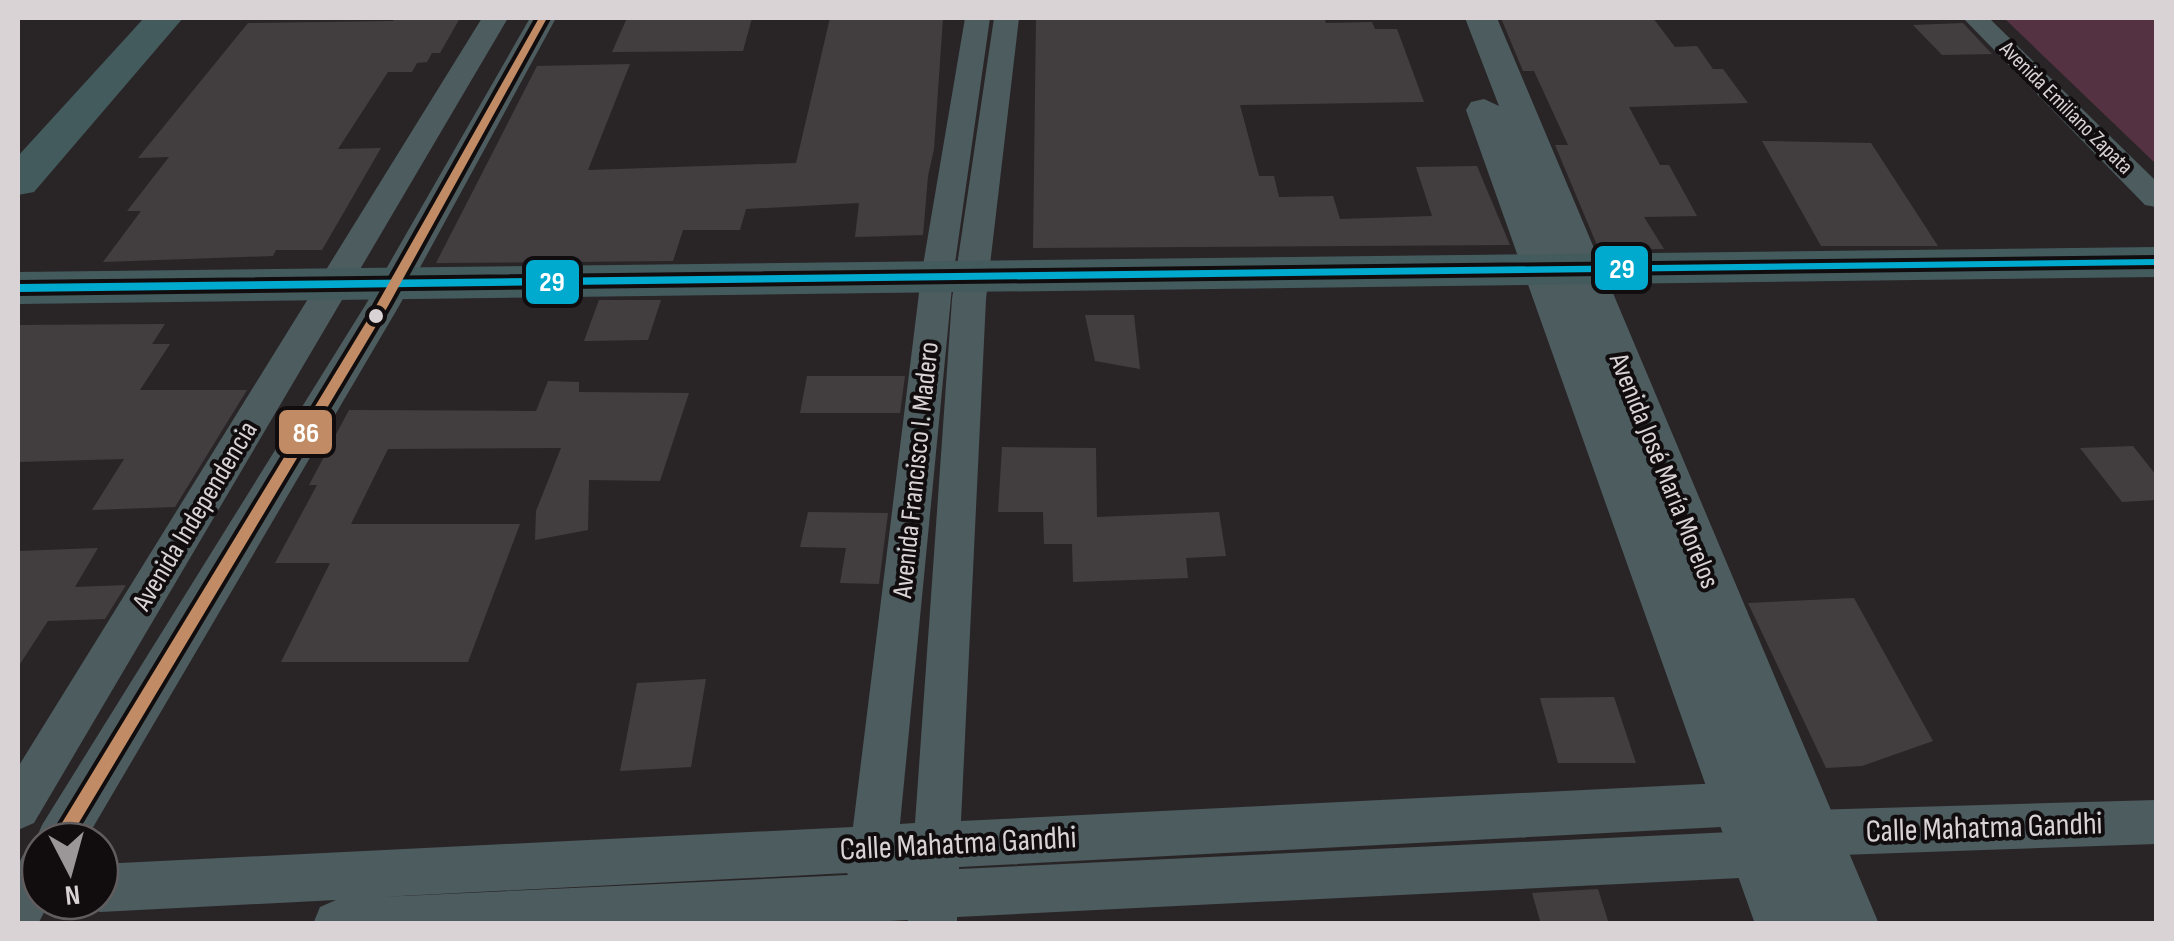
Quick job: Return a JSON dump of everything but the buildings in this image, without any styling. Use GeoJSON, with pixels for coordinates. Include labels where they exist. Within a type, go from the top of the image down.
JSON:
{"type":"FeatureCollection","features":[{"type":"Feature","properties":{"kind":"main road"},"geometry":{"type":"LineString","coordinates":[[18,131],[119,18]]}},
{"type":"Feature","properties":{"kind":"main road"},"geometry":{"type":"LineString","coordinates":[[18,182],[164,18]]}},
{"type":"Feature","properties":{"kind":"main road"},"geometry":{"type":"LineString","coordinates":[[18,131],[60,134]]}},
{"type":"Feature","properties":{"kind":"main road"},"geometry":{"type":"LineString","coordinates":[[1566,281],[2156,262]]}},
{"type":"Feature","properties":{"kind":"main road"},"geometry":{"type":"LineString","coordinates":[[18,288],[388,295],[1566,281],[2156,285]]}},
{"type":"Feature","properties":{"kind":"main road"},"geometry":{"type":"LineString","coordinates":[[18,310],[328,295]]}},
{"type":"Feature","properties":{"kind":"street","name":"Avenida Independencia"},"geometry":{"type":"LineString","coordinates":[[18,808],[495,18]]}},
{"type":"Feature","properties":{"kind":"street","name":"Avenida Independencia"},"geometry":{"type":"LineString","coordinates":[[70,821],[388,295],[543,18]]}},
{"type":"Feature","properties":{"kind":"street","name":"Avenida Francisco I. Madero"},"geometry":{"type":"LineString","coordinates":[[933,909],[940,845],[954,288],[977,18]]}},
{"type":"Feature","properties":{"kind":"street","name":"Avenida Francisco I. Madero"},"geometry":{"type":"LineString","coordinates":[[867,912],[954,288],[1007,18]]}},
{"type":"Feature","properties":{"kind":"street","name":"Avenida José María Morelos"},"geometry":{"type":"LineString","coordinates":[[1450,18],[1848,924]]}},
{"type":"Feature","properties":{"kind":"street","name":"Avenida José María Morelos"},"geometry":{"type":"LineString","coordinates":[[1481,18],[1742,804],[1786,924]]}},
{"type":"Feature","properties":{"kind":"street","name":"Avenida Emiliano Zapata"},"geometry":{"type":"LineString","coordinates":[[1976,18],[2156,198]]}},
{"type":"Feature","properties":{"kind":"street"},"geometry":{"type":"LineString","coordinates":[[456,80],[507,81]]}},
{"type":"Feature","properties":{"kind":"street","name":"Calle Mahatma Gandhi"},"geometry":{"type":"LineString","coordinates":[[120,887],[1742,804],[1811,833]]}},
{"type":"Feature","properties":{"kind":"street","name":"Calle Mahatma Gandhi"},"geometry":{"type":"LineString","coordinates":[[337,924],[933,909],[1760,854],[1811,833],[2156,822]]}},
{"type":"Feature","properties":{"kind":"shaded area"},"geometry":{"type":"Polygon","coordinates":[[[2004,18],[2156,18],[2156,164],[2004,18]]]}},
{"type":"Feature","properties":{"kind":"transit line","name":"86"},"geometry":{"type":"LineString","coordinates":[[71,821],[382,306],[543,18]]}},
{"type":"Feature","properties":{"kind":"transit line","name":"29"},"geometry":{"type":"LineString","coordinates":[[18,288],[2156,262]]}}]}
